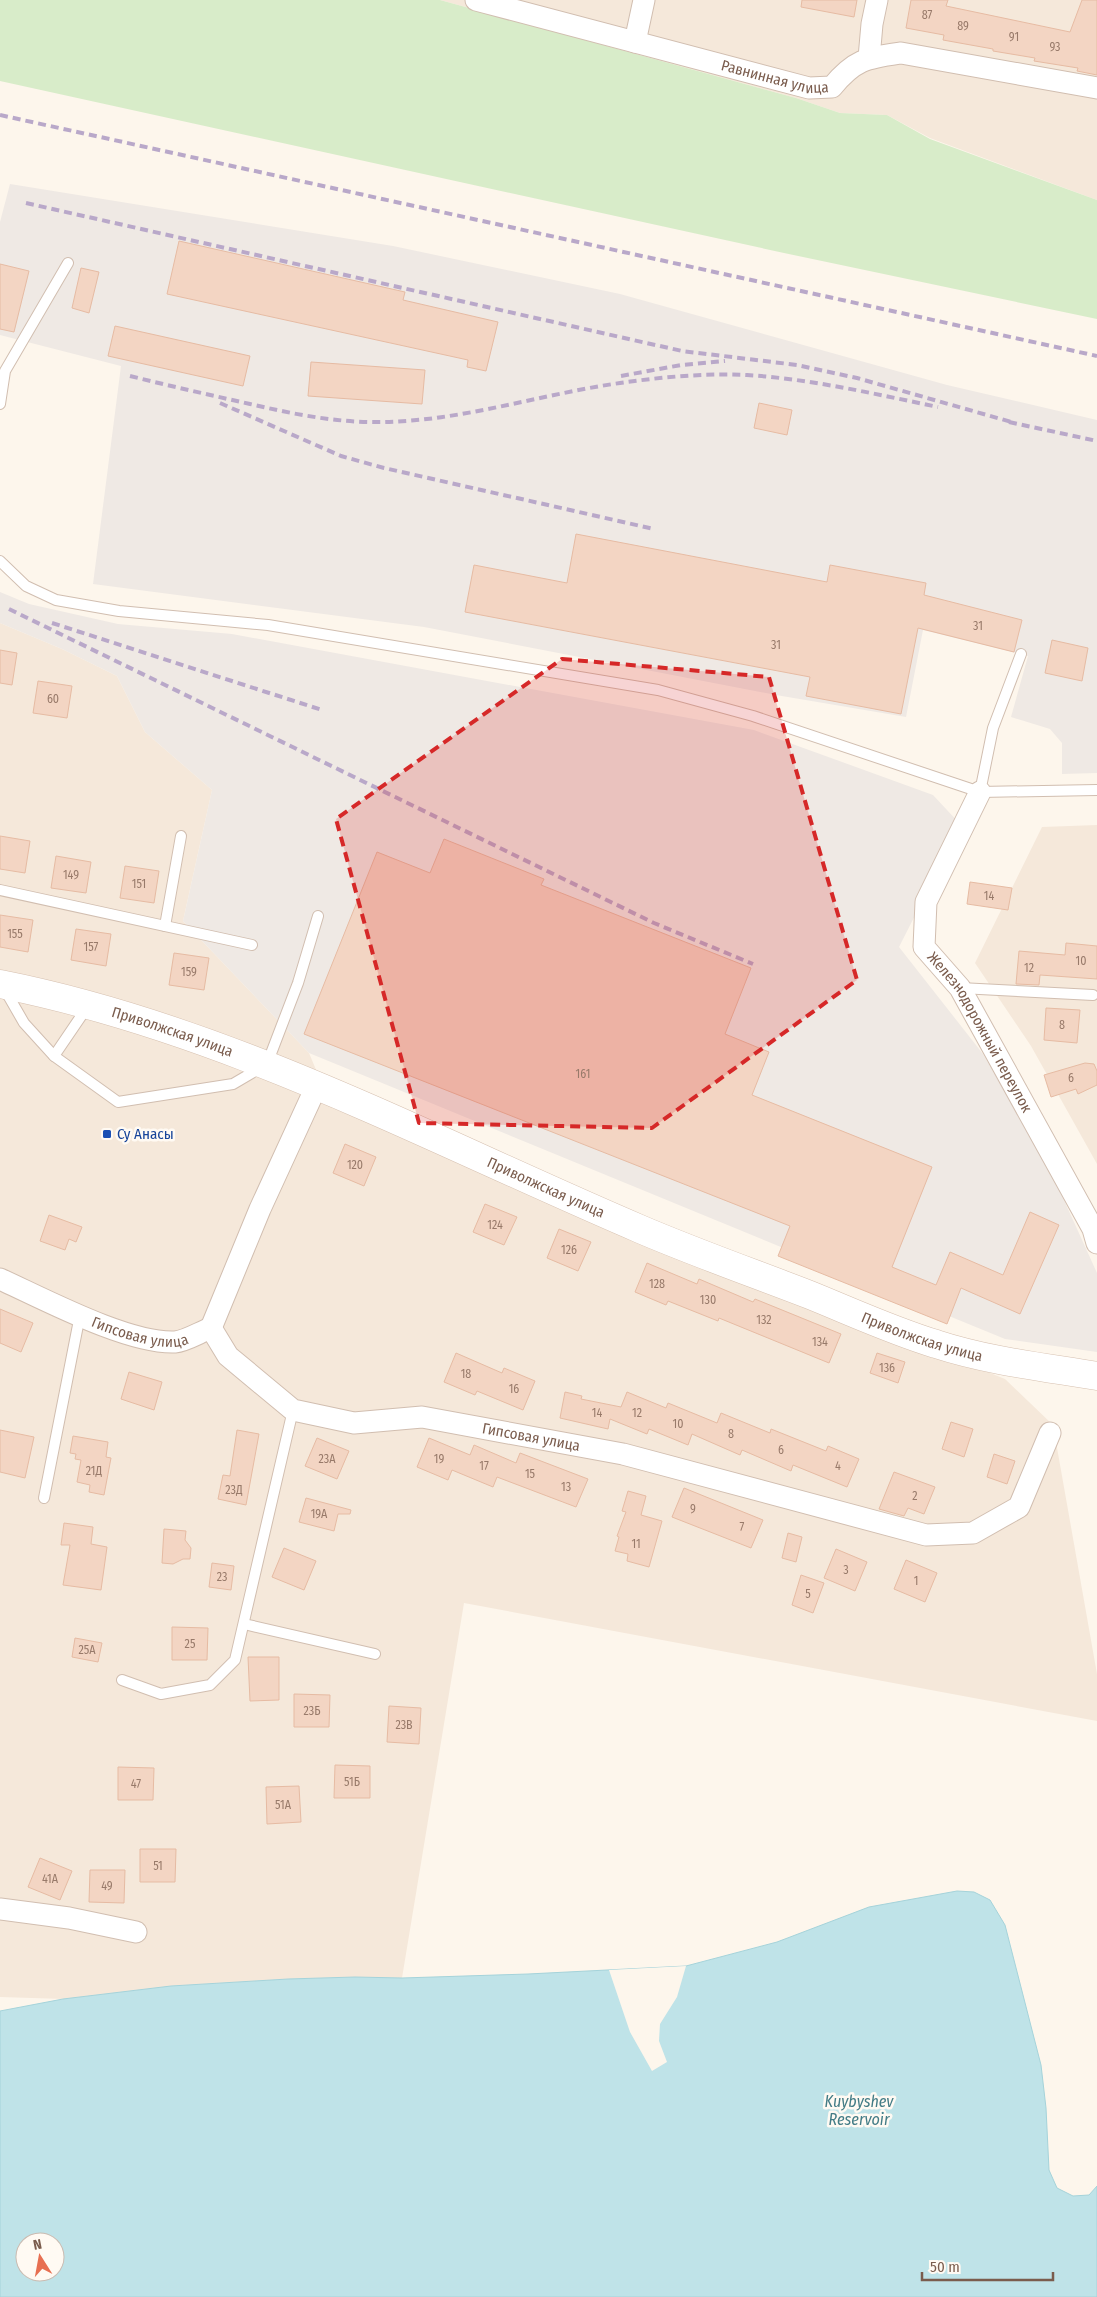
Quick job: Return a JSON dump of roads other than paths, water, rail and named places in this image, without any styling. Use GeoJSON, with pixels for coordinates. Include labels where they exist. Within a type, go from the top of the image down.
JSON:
{"type":"FeatureCollection","features":[{"type":"Feature","properties":{"kind":"main road","name":"Приволжская улица"},"geometry":{"type":"LineString","coordinates":[[1,984],[89,1004],[157,1024],[267,1064],[641,1230],[935,1344],[987,1358],[1097,1376]]}},
{"type":"Feature","properties":{"kind":"street","name":"Равнинная улица"},"geometry":{"type":"LineString","coordinates":[[476,0],[809,88],[832,87],[846,69],[869,58],[901,54],[1097,88]]}},
{"type":"Feature","properties":{"kind":"street"},"geometry":{"type":"LineString","coordinates":[[635,42],[644,0]]}},
{"type":"Feature","properties":{"kind":"street"},"geometry":{"type":"LineString","coordinates":[[869,58],[872,24],[877,0]]}},
{"type":"Feature","properties":{"kind":"street","name":"Железнодорожный переулок"},"geometry":{"type":"LineString","coordinates":[[980,792],[926,902],[924,948],[960,988],[1093,1229],[1097,1243]]}},
{"type":"Feature","properties":{"kind":"street"},"geometry":{"type":"LineString","coordinates":[[211,1328],[260,1209],[317,1085]]}},
{"type":"Feature","properties":{"kind":"street","name":"Гипсовая улица"},"geometry":{"type":"LineString","coordinates":[[0,1278],[80,1315],[143,1339],[177,1342],[211,1328],[228,1356],[293,1410],[354,1423],[422,1418],[623,1454],[926,1535],[973,1533],[1019,1507],[1050,1433]]}},
{"type":"Feature","properties":{"kind":"street"},"geometry":{"type":"LineString","coordinates":[[0,1909],[69,1918],[136,1932]]}},
{"type":"Feature","properties":{"kind":"lane"},"geometry":{"type":"LineString","coordinates":[[0,404],[6,371],[68,263]]}},
{"type":"Feature","properties":{"kind":"lane"},"geometry":{"type":"LineString","coordinates":[[0,561],[26,586],[56,600],[119,611],[268,625],[658,690],[753,716],[980,792],[1097,790]]}},
{"type":"Feature","properties":{"kind":"lane"},"geometry":{"type":"LineString","coordinates":[[980,792],[993,728],[1021,654]]}},
{"type":"Feature","properties":{"kind":"lane"},"geometry":{"type":"LineString","coordinates":[[164,926],[181,836]]}},
{"type":"Feature","properties":{"kind":"lane"},"geometry":{"type":"LineString","coordinates":[[0,890],[252,945]]}},
{"type":"Feature","properties":{"kind":"lane"},"geometry":{"type":"LineString","coordinates":[[1,984],[24,1023],[54,1056],[118,1102],[233,1084],[267,1064],[298,983],[318,916]]}},
{"type":"Feature","properties":{"kind":"lane"},"geometry":{"type":"LineString","coordinates":[[960,988],[1093,995]]}},
{"type":"Feature","properties":{"kind":"lane"},"geometry":{"type":"LineString","coordinates":[[54,1056],[89,1004]]}},
{"type":"Feature","properties":{"kind":"lane"},"geometry":{"type":"LineString","coordinates":[[44,1498],[80,1315]]}},
{"type":"Feature","properties":{"kind":"lane"},"geometry":{"type":"LineString","coordinates":[[122,1680],[161,1694],[210,1685],[235,1660],[293,1410]]}},
{"type":"Feature","properties":{"kind":"lane"},"geometry":{"type":"LineString","coordinates":[[244,1624],[375,1654]]}},
{"type":"Feature","properties":{"kind":"water","name":"Kuybyshev Reservoir"},"geometry":{"type":"Polygon","coordinates":[[[957,1891],[974,1892],[990,1900],[1005,1925],[1041,2065],[1046,2108],[1049,2170],[1057,2188],[1073,2196],[1089,2195],[1097,2186],[1097,2297],[0,2297],[0,2011],[63,1999],[171,1986],[288,1979],[528,1974],[686,1966],[777,1942],[869,1907],[957,1891]]]}},
{"type":"Feature","properties":{"kind":"railway"},"geometry":{"type":"LineString","coordinates":[[0,115],[1097,356]]}},
{"type":"Feature","properties":{"kind":"railway"},"geometry":{"type":"LineString","coordinates":[[26,203],[682,351],[797,365],[857,378],[1015,423]]}},
{"type":"Feature","properties":{"kind":"railway"},"geometry":{"type":"LineString","coordinates":[[621,376],[681,365],[725,361]]}},
{"type":"Feature","properties":{"kind":"railway"},"geometry":{"type":"LineString","coordinates":[[130,376],[294,413],[338,420],[368,422],[400,421],[463,414],[588,388],[668,377],[699,375],[747,375],[795,380],[938,407]]}},
{"type":"Feature","properties":{"kind":"railway"},"geometry":{"type":"LineString","coordinates":[[220,403],[341,456],[384,468],[654,529]]}},
{"type":"Feature","properties":{"kind":"railway"},"geometry":{"type":"LineString","coordinates":[[1009,422],[1097,441]]}},
{"type":"Feature","properties":{"kind":"railway"},"geometry":{"type":"LineString","coordinates":[[9,609],[654,923],[753,964]]}},
{"type":"Feature","properties":{"kind":"railway"},"geometry":{"type":"LineString","coordinates":[[52,623],[322,710]]}},
{"type":"Feature","properties":{"kind":"place","name":"Су Анасы"},"geometry":{"type":"Point","coordinates":[107,1134]}}]}
